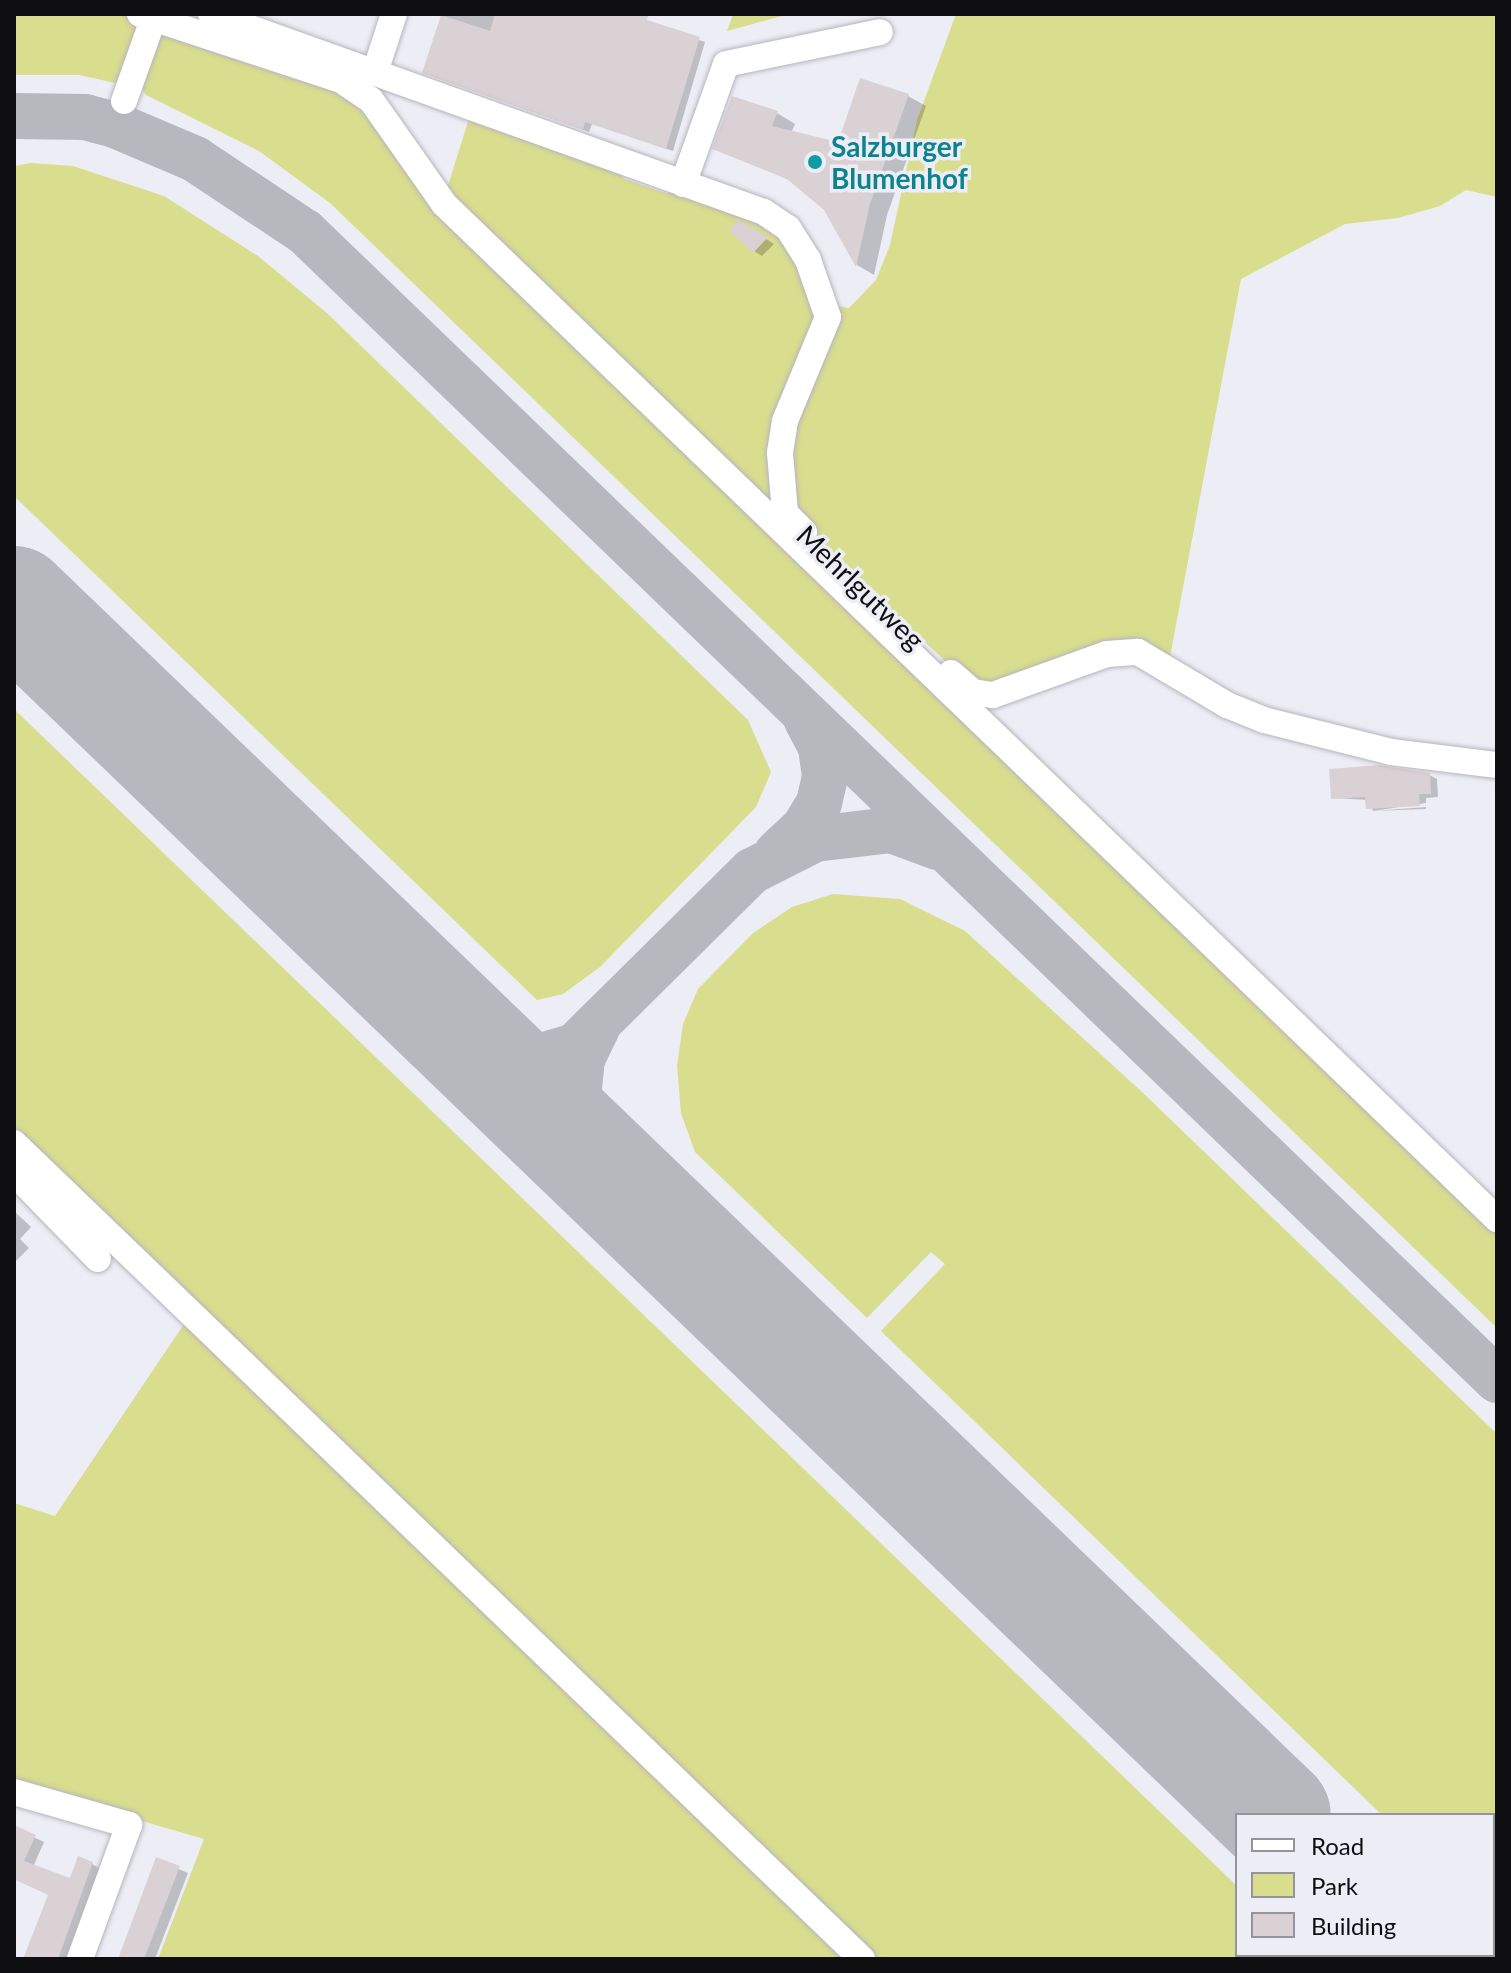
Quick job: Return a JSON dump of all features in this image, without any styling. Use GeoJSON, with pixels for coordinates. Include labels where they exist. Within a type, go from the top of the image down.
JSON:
{"type":"FeatureCollection","features":[{"type":"Feature","properties":{"kind":"street","name":"Mehrlgutweg"},"geometry":{"type":"LineString","coordinates":[[211,14],[777,218],[801,249],[822,293],[828,317],[785,421],[778,484],[781,519],[966,687],[980,694],[1008,692],[1107,654],[1138,652],[1227,705],[1264,720],[1391,752],[1497,765]]}},
{"type":"Feature","properties":{"kind":"street"},"geometry":{"type":"LineString","coordinates":[[375,72],[394,14]]}},
{"type":"Feature","properties":{"kind":"street"},"geometry":{"type":"LineString","coordinates":[[124,101],[132,89],[149,16],[354,87],[386,117],[424,182],[444,204],[781,519],[1497,1219]]}},
{"type":"Feature","properties":{"kind":"street"},"geometry":{"type":"LineString","coordinates":[[683,184],[726,64],[880,32]]}},
{"type":"Feature","properties":{"kind":"street"},"geometry":{"type":"LineString","coordinates":[[14,1143],[552,1665],[862,1959]]}},
{"type":"Feature","properties":{"kind":"street"},"geometry":{"type":"LineString","coordinates":[[14,1173],[98,1259]]}},
{"type":"Feature","properties":{"kind":"street"},"geometry":{"type":"LineString","coordinates":[[14,1792],[129,1825],[80,1959]]}},
{"type":"Feature","properties":{"kind":"green space"},"geometry":{"type":"Polygon","coordinates":[[[14,14],[132,14],[141,21],[120,84],[79,75],[14,75],[14,14]]]}},
{"type":"Feature","properties":{"kind":"green space"},"geometry":{"type":"Polygon","coordinates":[[[733,14],[789,14],[727,31],[733,14]]]}},
{"type":"Feature","properties":{"kind":"green space"},"geometry":{"type":"Polygon","coordinates":[[[956,14],[1497,14],[1497,197],[1466,190],[1440,206],[1398,218],[1345,224],[1241,279],[1169,662],[1151,650],[1018,685],[967,682],[790,513],[777,515],[446,192],[470,115],[615,169],[625,179],[665,193],[689,194],[785,235],[818,303],[849,308],[876,280],[890,245],[917,120],[956,14]]]}},
{"type":"Feature","properties":{"kind":"green space"},"geometry":{"type":"Polygon","coordinates":[[[155,30],[354,93],[420,186],[1497,1225],[1497,1328],[330,203],[259,151],[146,95],[139,84],[155,30]]]}},
{"type":"Feature","properties":{"kind":"green space"},"geometry":{"type":"Polygon","coordinates":[[[31,163],[73,166],[164,196],[258,256],[328,314],[748,720],[771,772],[756,807],[600,967],[563,994],[537,1000],[14,496],[14,166],[31,163]]]}},
{"type":"Feature","properties":{"kind":"green space"},"geometry":{"type":"Polygon","coordinates":[[[14,709],[1235,1884],[1235,1957],[1313,1959],[871,1959],[14,1134],[14,709]]]}},
{"type":"Feature","properties":{"kind":"green space"},"geometry":{"type":"Polygon","coordinates":[[[833,894],[900,899],[965,931],[1141,1091],[1497,1434],[1497,1926],[1495,1813],[1380,1813],[881,1331],[945,1264],[931,1252],[867,1318],[695,1152],[681,1113],[677,1066],[683,1024],[698,989],[753,933],[792,907],[833,894]]]}},
{"type":"Feature","properties":{"kind":"green space"},"geometry":{"type":"Polygon","coordinates":[[[186,1321],[851,1959],[158,1959],[204,1839],[14,1784],[14,1503],[55,1516],[186,1321]]]}},
{"type":"Feature","properties":{"kind":"building"},"geometry":{"type":"Polygon","coordinates":[[[495,14],[649,14],[647,20],[700,37],[666,149],[585,122],[583,130],[422,73],[441,15],[490,31],[495,14]]]}},
{"type":"Feature","properties":{"kind":"building","name":"Salzburger Blumenhof"},"geometry":{"type":"Polygon","coordinates":[[[860,78],[909,94],[870,204],[856,267],[824,210],[787,179],[712,149],[732,96],[778,111],[772,126],[838,142],[860,78]]]}},
{"type":"Feature","properties":{"kind":"building"},"geometry":{"type":"Polygon","coordinates":[[[738,220],[768,237],[753,253],[729,230],[738,220]]]}},
{"type":"Feature","properties":{"kind":"building"},"geometry":{"type":"Polygon","coordinates":[[[1379,765],[1430,773],[1431,794],[1419,794],[1420,806],[1366,809],[1365,797],[1331,799],[1329,769],[1379,765]]]}},
{"type":"Feature","properties":{"kind":"building"},"geometry":{"type":"Polygon","coordinates":[[[14,1825],[36,1835],[24,1861],[70,1878],[78,1856],[93,1862],[58,1959],[23,1959],[48,1895],[16,1880],[14,1886],[14,1825]]]}},
{"type":"Feature","properties":{"kind":"building"},"geometry":{"type":"Polygon","coordinates":[[[156,1857],[180,1866],[144,1959],[118,1959],[156,1857]]]}},
{"type":"Feature","properties":{"kind":"taxiway"},"geometry":{"type":"LineString","coordinates":[[14,116],[85,117],[115,125],[195,159],[305,232],[1497,1380]]}},
{"type":"Feature","properties":{"kind":"taxiway"},"geometry":{"type":"LineString","coordinates":[[777,853],[804,828],[819,803],[825,776],[821,747],[807,721]]}},
{"type":"Feature","properties":{"kind":"taxiway"},"geometry":{"type":"LineString","coordinates":[[480,1052],[528,1060],[575,1046],[752,871],[815,839],[891,830],[937,847]]}},
{"type":"Feature","properties":{"kind":"taxiway"},"geometry":{"type":"LineString","coordinates":[[597,1028],[582,1059],[576,1115],[584,1143],[602,1170]]}},
{"type":"Feature","properties":{"kind":"runway"},"geometry":{"type":"LineString","coordinates":[[14,603],[1272,1813]]}},
{"type":"Feature","properties":{"kind":"place","name":"Salzburger Blumenhof"},"geometry":{"type":"Point","coordinates":[815,162]}}]}
